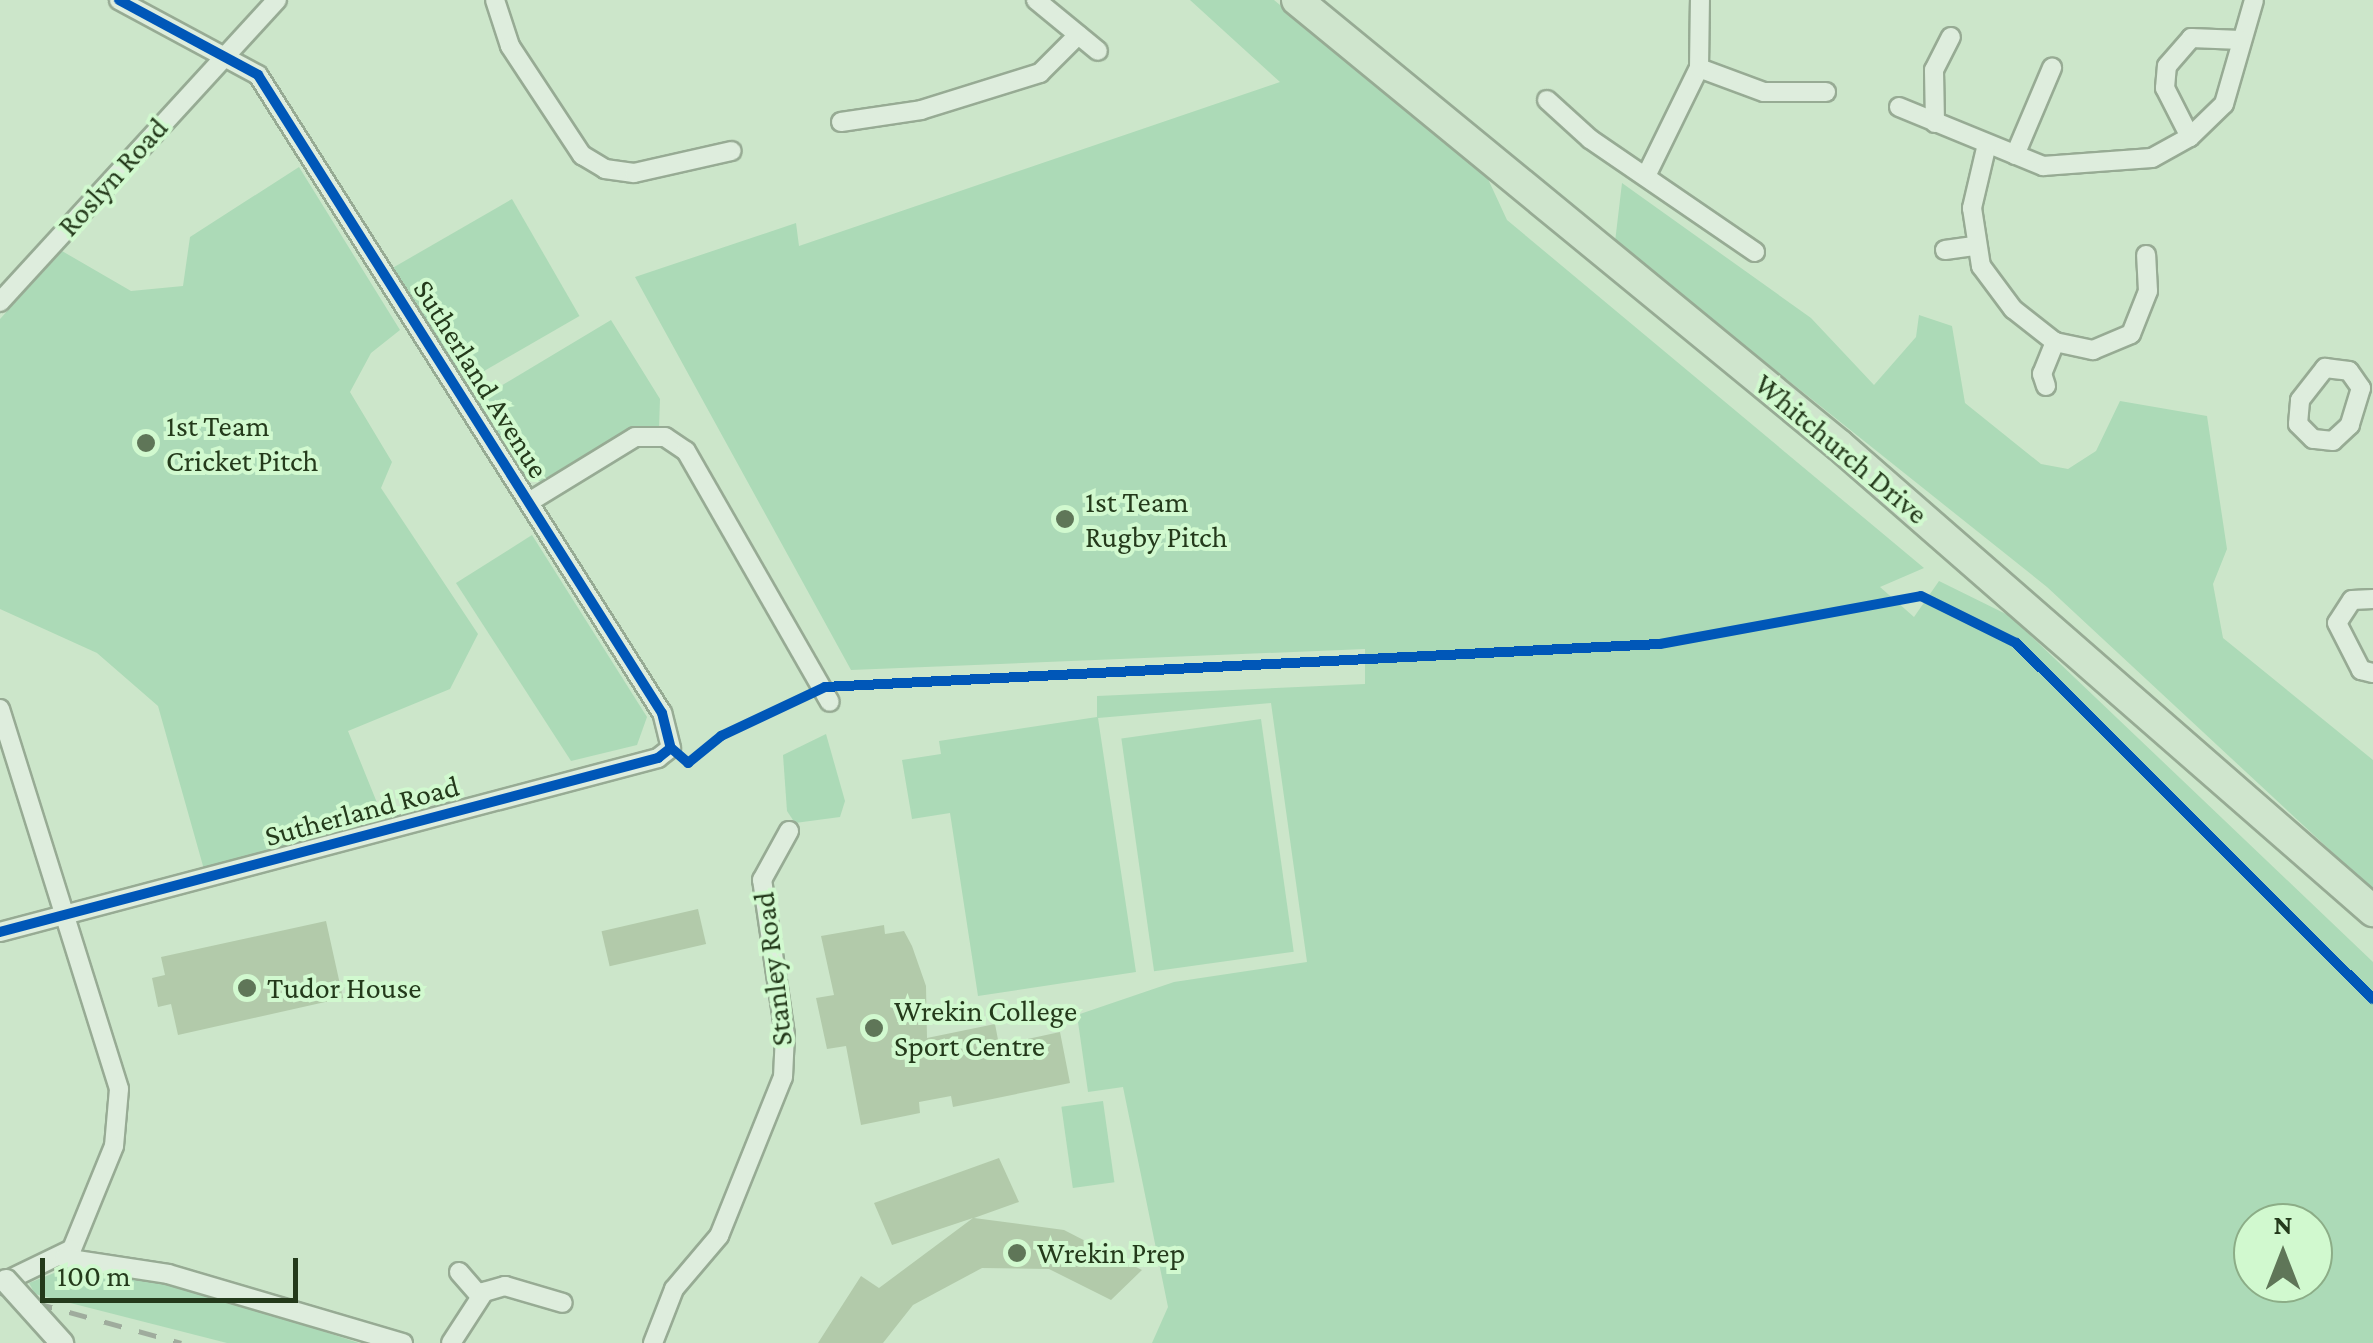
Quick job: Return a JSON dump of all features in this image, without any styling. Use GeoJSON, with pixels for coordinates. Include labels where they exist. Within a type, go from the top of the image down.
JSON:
{"type":"FeatureCollection","features":[{"type":"Feature","properties":{"kind":"main road","name":"Whitchurch Drive"},"geometry":{"type":"LineString","coordinates":[[1298,0],[1839,445],[2373,911]]}},
{"type":"Feature","properties":{"kind":"street","name":"Sutherland Avenue"},"geometry":{"type":"LineString","coordinates":[[119,0],[225,53],[258,75],[662,713],[671,748]]}},
{"type":"Feature","properties":{"kind":"street","name":"Roslyn Road"},"geometry":{"type":"LineString","coordinates":[[0,302],[277,0]]}},
{"type":"Feature","properties":{"kind":"street"},"geometry":{"type":"LineString","coordinates":[[495,0],[510,46],[582,154],[634,173],[732,151]]}},
{"type":"Feature","properties":{"kind":"street"},"geometry":{"type":"LineString","coordinates":[[1036,0],[1098,51]]}},
{"type":"Feature","properties":{"kind":"street"},"geometry":{"type":"LineString","coordinates":[[1646,176],[1699,68],[1700,0]]}},
{"type":"Feature","properties":{"kind":"street"},"geometry":{"type":"LineString","coordinates":[[1899,107],[2043,166],[2102,168],[2152,158],[2190,138],[2224,104],[2254,0]]}},
{"type":"Feature","properties":{"kind":"street"},"geometry":{"type":"LineString","coordinates":[[841,122],[922,110],[1040,73],[1078,35]]}},
{"type":"Feature","properties":{"kind":"street"},"geometry":{"type":"LineString","coordinates":[[1935,122],[1934,70],[1951,37]]}},
{"type":"Feature","properties":{"kind":"street"},"geometry":{"type":"LineString","coordinates":[[2190,138],[2165,88],[2167,66],[2191,38],[2240,40]]}},
{"type":"Feature","properties":{"kind":"street"},"geometry":{"type":"LineString","coordinates":[[1699,68],[1764,92],[1826,92]]}},
{"type":"Feature","properties":{"kind":"street"},"geometry":{"type":"LineString","coordinates":[[2015,155],[2052,68]]}},
{"type":"Feature","properties":{"kind":"street"},"geometry":{"type":"LineString","coordinates":[[1548,100],[1646,176],[1756,252]]}},
{"type":"Feature","properties":{"kind":"street"},"geometry":{"type":"LineString","coordinates":[[1987,144],[1972,208],[1974,246],[1992,285],[2055,342],[2094,350],[2131,334],[2148,291],[2146,255]]}},
{"type":"Feature","properties":{"kind":"street"},"geometry":{"type":"LineString","coordinates":[[1945,250],[1974,246]]}},
{"type":"Feature","properties":{"kind":"street"},"geometry":{"type":"LineString","coordinates":[[2046,386],[2042,374],[2055,342]]}},
{"type":"Feature","properties":{"kind":"street"},"geometry":{"type":"LineString","coordinates":[[529,502],[635,436],[665,437],[686,452],[830,702]]}},
{"type":"Feature","properties":{"kind":"street"},"geometry":{"type":"LineString","coordinates":[[2373,600],[2352,600],[2337,623],[2361,670],[2373,673]]}},
{"type":"Feature","properties":{"kind":"street"},"geometry":{"type":"LineString","coordinates":[[0,710],[120,1090],[114,1146],[64,1258]]}},
{"type":"Feature","properties":{"kind":"street","name":"Sutherland Road"},"geometry":{"type":"LineString","coordinates":[[0,932],[658,758],[671,748]]}},
{"type":"Feature","properties":{"kind":"street","name":"Stanley Road"},"geometry":{"type":"LineString","coordinates":[[653,1343],[690,1270],[727,1220],[783,1077],[786,1035],[762,880],[789,830]]}},
{"type":"Feature","properties":{"kind":"street"},"geometry":{"type":"LineString","coordinates":[[62,1343],[6,1281],[64,1258],[168,1274],[402,1343]]}},
{"type":"Feature","properties":{"kind":"street"},"geometry":{"type":"LineString","coordinates":[[459,1272],[479,1295]]}},
{"type":"Feature","properties":{"kind":"street"},"geometry":{"type":"LineString","coordinates":[[452,1343],[479,1295],[504,1286],[563,1303]]}},
{"type":"Feature","properties":{"kind":"green space"},"geometry":{"type":"Polygon","coordinates":[[[1190,0],[1274,0],[1488,179],[1507,220],[1924,568],[1880,587],[1914,617],[1939,581],[2010,616],[2373,962],[2373,1343],[1152,1343],[1168,1307],[1123,1087],[1088,1092],[1077,1015],[1174,982],[1307,962],[1271,703],[1098,718],[1136,972],[978,996],[950,813],[912,819],[902,760],[941,754],[939,741],[1097,717],[1097,696],[1365,684],[1365,649],[851,670],[635,277],[796,223],[799,246],[1280,82],[1190,0]]]}},
{"type":"Feature","properties":{"kind":"green space"},"geometry":{"type":"Polygon","coordinates":[[[299,167],[400,330],[371,353],[350,392],[392,462],[381,488],[478,634],[450,689],[348,731],[386,825],[205,873],[158,706],[97,653],[0,609],[0,319],[62,251],[131,291],[183,286],[190,237],[299,167]]]}},
{"type":"Feature","properties":{"kind":"green space"},"geometry":{"type":"Polygon","coordinates":[[[1622,183],[1811,318],[1874,385],[1916,337],[1919,315],[1952,326],[1965,403],[2041,464],[2068,469],[2096,451],[2120,401],[2207,416],[2227,549],[2213,584],[2223,638],[2373,760],[2373,890],[2047,587],[1615,242],[1622,183]]]}},
{"type":"Feature","properties":{"kind":"green space"},"geometry":{"type":"Polygon","coordinates":[[[512,199],[580,316],[461,384],[393,268],[512,199]]]}},
{"type":"Feature","properties":{"kind":"green space"},"geometry":{"type":"Polygon","coordinates":[[[611,320],[660,399],[659,429],[633,427],[541,481],[524,479],[474,402],[611,320]]]}},
{"type":"Feature","properties":{"kind":"green space"},"geometry":{"type":"Polygon","coordinates":[[[532,535],[647,717],[637,745],[571,761],[456,583],[532,535]]]}},
{"type":"Feature","properties":{"kind":"green space"},"geometry":{"type":"Polygon","coordinates":[[[1261,719],[1294,952],[1154,971],[1121,739],[1261,719]]]}},
{"type":"Feature","properties":{"kind":"green space"},"geometry":{"type":"Polygon","coordinates":[[[826,734],[845,801],[840,817],[795,823],[787,811],[783,755],[826,734]]]}},
{"type":"Feature","properties":{"kind":"green space"},"geometry":{"type":"Polygon","coordinates":[[[1103,1101],[1114,1182],[1073,1188],[1061,1107],[1103,1101]]]}},
{"type":"Feature","properties":{"kind":"green space"},"geometry":{"type":"Polygon","coordinates":[[[69,1267],[169,1281],[359,1343],[227,1343],[35,1294],[29,1283],[69,1267]]]}},
{"type":"Feature","properties":{"kind":"building"},"geometry":{"type":"Polygon","coordinates":[[[698,909],[706,944],[610,966],[602,931],[698,909]]]}},
{"type":"Feature","properties":{"kind":"building","name":"Tudor House"},"geometry":{"type":"Polygon","coordinates":[[[326,921],[343,998],[178,1035],[171,1004],[158,1007],[152,978],[165,975],[161,957],[326,921]]]}},
{"type":"Feature","properties":{"kind":"building","name":"Wrekin College Sport Centre"},"geometry":{"type":"Polygon","coordinates":[[[884,925],[885,934],[904,931],[912,946],[926,986],[927,1038],[995,1024],[999,1045],[1060,1032],[1070,1083],[953,1107],[951,1096],[919,1102],[920,1113],[861,1125],[846,1046],[827,1049],[816,998],[834,995],[821,936],[884,925]]]}},
{"type":"Feature","properties":{"kind":"building","name":"Wrekin Prep"},"geometry":{"type":"Polygon","coordinates":[[[999,1158],[1019,1202],[974,1218],[1064,1230],[1142,1270],[1111,1300],[1049,1269],[982,1268],[913,1305],[883,1343],[818,1343],[861,1276],[879,1288],[973,1218],[892,1245],[874,1203],[999,1158]]]}},
{"type":"Feature","properties":{"kind":"railway"},"geometry":{"type":"LineString","coordinates":[[0,1293],[181,1343]]}},
{"type":"Feature","properties":{"kind":"cycle path"},"geometry":{"type":"LineString","coordinates":[[119,0],[258,75],[662,713],[671,748]]}},
{"type":"Feature","properties":{"kind":"cycle path"},"geometry":{"type":"LineString","coordinates":[[671,748],[688,763],[721,736],[825,687],[1660,644],[1921,596],[2016,643],[2373,999]]}},
{"type":"Feature","properties":{"kind":"cycle path"},"geometry":{"type":"LineString","coordinates":[[0,932],[658,758],[671,748]]}},
{"type":"Feature","properties":{"kind":"place","name":"1st Team Cricket Pitch"},"geometry":{"type":"Point","coordinates":[146,443]}},
{"type":"Feature","properties":{"kind":"place","name":"1st Team Rugby Pitch"},"geometry":{"type":"Point","coordinates":[1065,519]}},
{"type":"Feature","properties":{"kind":"place","name":"Tudor House"},"geometry":{"type":"Point","coordinates":[247,988]}},
{"type":"Feature","properties":{"kind":"place","name":"Wrekin College Sport Centre"},"geometry":{"type":"Point","coordinates":[874,1028]}},
{"type":"Feature","properties":{"kind":"place","name":"Wrekin Prep"},"geometry":{"type":"Point","coordinates":[1017,1253]}}]}
